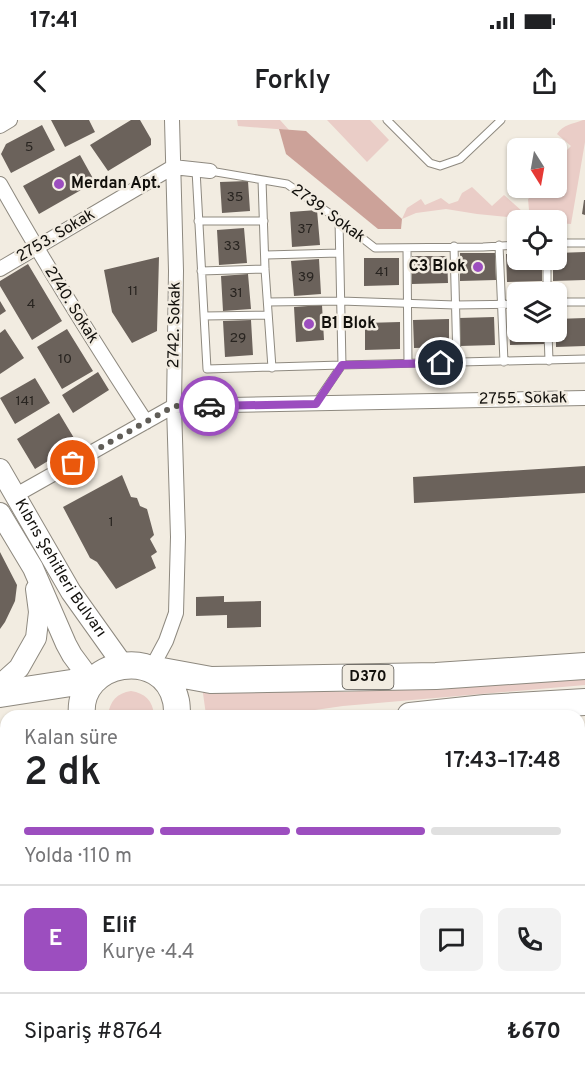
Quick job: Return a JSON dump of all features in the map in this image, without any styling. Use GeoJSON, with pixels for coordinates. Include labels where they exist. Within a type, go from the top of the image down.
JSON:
{"type":"FeatureCollection","features":[{"type":"Feature","properties":{"kind":"highway","name":"D370"},"geometry":{"type":"LineString","coordinates":[[123,664],[212,680],[436,676],[585,666]]}},
{"type":"Feature","properties":{"kind":"highway"},"geometry":{"type":"LineString","coordinates":[[82,710],[84,697],[93,682],[101,674],[123,664]]}},
{"type":"Feature","properties":{"kind":"highway"},"geometry":{"type":"LineString","coordinates":[[151,669],[163,677],[171,688],[177,710]]}},
{"type":"Feature","properties":{"kind":"highway"},"geometry":{"type":"LineString","coordinates":[[0,694],[71,683],[93,682]]}},
{"type":"Feature","properties":{"kind":"highway"},"geometry":{"type":"LineString","coordinates":[[486,710],[585,702]]}},
{"type":"Feature","properties":{"kind":"main road","name":"Kıbrıs Şehitleri Bulvarı"},"geometry":{"type":"LineString","coordinates":[[0,469],[71,592],[123,664]]}},
{"type":"Feature","properties":{"kind":"main road","name":"Kıbrıs Şehitleri Bulvarı"},"geometry":{"type":"LineString","coordinates":[[0,514],[33,568],[72,655],[93,682]]}},
{"type":"Feature","properties":{"kind":"main road"},"geometry":{"type":"LineString","coordinates":[[0,685],[20,668],[36,638],[39,612],[33,568]]}},
{"type":"Feature","properties":{"kind":"street"},"geometry":{"type":"LineString","coordinates":[[0,126],[10,120]]}},
{"type":"Feature","properties":{"kind":"street","name":"2742. Sokak"},"geometry":{"type":"LineString","coordinates":[[151,669],[166,641],[176,613],[178,537],[174,406],[176,271],[172,120]]}},
{"type":"Feature","properties":{"kind":"street"},"geometry":{"type":"LineString","coordinates":[[173,167],[203,170]]}},
{"type":"Feature","properties":{"kind":"street","name":"2753. Sokak"},"geometry":{"type":"LineString","coordinates":[[0,269],[173,167]]}},
{"type":"Feature","properties":{"kind":"street","name":"2740. Sokak"},"geometry":{"type":"LineString","coordinates":[[0,184],[92,340],[146,422]]}},
{"type":"Feature","properties":{"kind":"street","name":"2755. Sokak"},"geometry":{"type":"LineString","coordinates":[[16,495],[174,406],[585,398]]}},
{"type":"Feature","properties":{"kind":"lane"},"geometry":{"type":"LineString","coordinates":[[387,120],[430,163],[440,165],[460,159],[501,120]]}},
{"type":"Feature","properties":{"kind":"lane"},"geometry":{"type":"LineString","coordinates":[[203,170],[198,222],[207,369],[585,359]]}},
{"type":"Feature","properties":{"kind":"lane","name":"2739. Sokak"},"geometry":{"type":"LineString","coordinates":[[203,170],[287,184],[375,248],[507,245]]}},
{"type":"Feature","properties":{"kind":"lane"},"geometry":{"type":"LineString","coordinates":[[261,180],[272,368]]}},
{"type":"Feature","properties":{"kind":"lane"},"geometry":{"type":"LineString","coordinates":[[316,404],[342,365],[339,220]]}},
{"type":"Feature","properties":{"kind":"lane"},"geometry":{"type":"LineString","coordinates":[[198,222],[264,221]]}},
{"type":"Feature","properties":{"kind":"lane"},"geometry":{"type":"LineString","coordinates":[[567,243],[585,243]]}},
{"type":"Feature","properties":{"kind":"lane"},"geometry":{"type":"LineString","coordinates":[[500,245],[504,362]]}},
{"type":"Feature","properties":{"kind":"lane"},"geometry":{"type":"LineString","coordinates":[[454,246],[457,362]]}},
{"type":"Feature","properties":{"kind":"lane"},"geometry":{"type":"LineString","coordinates":[[407,248],[408,363]]}},
{"type":"Feature","properties":{"kind":"lane"},"geometry":{"type":"LineString","coordinates":[[266,255],[339,253]]}},
{"type":"Feature","properties":{"kind":"lane"},"geometry":{"type":"LineString","coordinates":[[201,271],[265,269]]}},
{"type":"Feature","properties":{"kind":"lane"},"geometry":{"type":"LineString","coordinates":[[268,302],[507,304]]}},
{"type":"Feature","properties":{"kind":"lane"},"geometry":{"type":"LineString","coordinates":[[567,303],[585,302]]}},
{"type":"Feature","properties":{"kind":"lane"},"geometry":{"type":"LineString","coordinates":[[204,316],[268,315]]}},
{"type":"Feature","properties":{"kind":"lane"},"geometry":{"type":"LineString","coordinates":[[548,342],[549,361]]}},
{"type":"Feature","properties":{"kind":"shaded area"},"geometry":{"type":"Polygon","coordinates":[[[237,120],[280,120],[289,130],[238,126],[237,120]]]}},
{"type":"Feature","properties":{"kind":"shaded area"},"geometry":{"type":"Polygon","coordinates":[[[327,120],[370,120],[389,140],[367,162],[327,120]]]}},
{"type":"Feature","properties":{"kind":"shaded area"},"geometry":{"type":"Polygon","coordinates":[[[585,120],[585,142],[571,224],[567,224],[567,210],[529,210],[528,199],[567,198],[567,150],[571,146],[567,143],[567,138],[562,138],[557,134],[565,126],[585,120]]]}},
{"type":"Feature","properties":{"kind":"shaded area"},"geometry":{"type":"Polygon","coordinates":[[[279,129],[306,131],[402,219],[401,229],[378,229],[286,154],[279,129]]]}},
{"type":"Feature","properties":{"kind":"shaded area"},"geometry":{"type":"Polygon","coordinates":[[[472,187],[492,206],[504,195],[521,210],[507,210],[507,217],[446,209],[416,213],[402,219],[407,208],[421,199],[425,205],[441,198],[449,204],[458,201],[462,193],[472,187]]]}},
{"type":"Feature","properties":{"kind":"shaded area"},"geometry":{"type":"Polygon","coordinates":[[[585,676],[585,685],[315,710],[205,710],[202,686],[345,692],[585,676]]]}},
{"type":"Feature","properties":{"kind":"shaded area"},"geometry":{"type":"Polygon","coordinates":[[[131,691],[140,694],[147,698],[153,710],[109,710],[115,698],[131,691]]]}},
{"type":"Feature","properties":{"kind":"building"},"geometry":{"type":"Polygon","coordinates":[[[51,120],[89,120],[95,132],[65,147],[51,120]]]}},
{"type":"Feature","properties":{"kind":"building","name":"Merdan Apt."},"geometry":{"type":"Polygon","coordinates":[[[131,120],[140,120],[151,139],[151,145],[108,171],[90,145],[131,120]]]}},
{"type":"Feature","properties":{"kind":"building"},"geometry":{"type":"Polygon","coordinates":[[[42,125],[55,150],[11,173],[1,154],[6,144],[42,125]]]}},
{"type":"Feature","properties":{"kind":"building","name":"Merdan Apt."},"geometry":{"type":"Polygon","coordinates":[[[80,155],[95,182],[39,214],[23,186],[80,155]]]}},
{"type":"Feature","properties":{"kind":"building"},"geometry":{"type":"Polygon","coordinates":[[[248,181],[250,211],[222,213],[220,182],[248,181]]]}},
{"type":"Feature","properties":{"kind":"building"},"geometry":{"type":"Polygon","coordinates":[[[585,200],[585,215],[582,214],[585,200]]]}},
{"type":"Feature","properties":{"kind":"building"},"geometry":{"type":"Polygon","coordinates":[[[317,210],[320,245],[292,247],[290,212],[317,210]]]}},
{"type":"Feature","properties":{"kind":"building"},"geometry":{"type":"Polygon","coordinates":[[[244,228],[247,263],[219,265],[217,230],[244,228]]]}},
{"type":"Feature","properties":{"kind":"building"},"geometry":{"type":"Polygon","coordinates":[[[585,252],[585,280],[553,281],[553,270],[567,270],[567,253],[585,252]]]}},
{"type":"Feature","properties":{"kind":"building","name":"C3 Blok"},"geometry":{"type":"Polygon","coordinates":[[[460,253],[495,253],[496,280],[460,281],[460,253]]]}},
{"type":"Feature","properties":{"kind":"building"},"geometry":{"type":"Polygon","coordinates":[[[506,254],[507,270],[542,270],[542,281],[507,282],[506,254]]]}},
{"type":"Feature","properties":{"kind":"building"},"geometry":{"type":"Polygon","coordinates":[[[412,256],[447,256],[448,283],[412,284],[412,256]]]}},
{"type":"Feature","properties":{"kind":"building"},"geometry":{"type":"Polygon","coordinates":[[[159,257],[157,331],[132,343],[112,312],[104,270],[159,257]]]}},
{"type":"Feature","properties":{"kind":"building"},"geometry":{"type":"Polygon","coordinates":[[[364,258],[399,258],[399,285],[364,286],[364,258]]]}},
{"type":"Feature","properties":{"kind":"building"},"geometry":{"type":"Polygon","coordinates":[[[319,259],[321,294],[294,296],[291,261],[319,259]]]}},
{"type":"Feature","properties":{"kind":"building"},"geometry":{"type":"Polygon","coordinates":[[[28,264],[62,321],[32,340],[0,286],[0,281],[28,264]]]}},
{"type":"Feature","properties":{"kind":"building"},"geometry":{"type":"Polygon","coordinates":[[[248,274],[251,309],[223,311],[221,276],[248,274]]]}},
{"type":"Feature","properties":{"kind":"building"},"geometry":{"type":"Polygon","coordinates":[[[0,301],[6,311],[0,315],[0,301]]]}},
{"type":"Feature","properties":{"kind":"building","name":"B1 Blok"},"geometry":{"type":"Polygon","coordinates":[[[322,305],[324,340],[296,342],[294,307],[322,305]]]}},
{"type":"Feature","properties":{"kind":"building"},"geometry":{"type":"Polygon","coordinates":[[[494,317],[495,345],[460,346],[459,318],[494,317]]]}},
{"type":"Feature","properties":{"kind":"building"},"geometry":{"type":"Polygon","coordinates":[[[585,318],[585,346],[556,347],[556,342],[567,342],[567,319],[585,318]]]}},
{"type":"Feature","properties":{"kind":"building"},"geometry":{"type":"Polygon","coordinates":[[[449,319],[449,347],[414,348],[413,320],[449,319]]]}},
{"type":"Feature","properties":{"kind":"building"},"geometry":{"type":"Polygon","coordinates":[[[251,320],[253,355],[225,357],[223,321],[251,320]]]}},
{"type":"Feature","properties":{"kind":"building"},"geometry":{"type":"Polygon","coordinates":[[[400,322],[400,349],[365,350],[365,323],[400,322]]]}},
{"type":"Feature","properties":{"kind":"building"},"geometry":{"type":"Polygon","coordinates":[[[5,329],[24,358],[0,374],[0,333],[5,329]]]}},
{"type":"Feature","properties":{"kind":"building"},"geometry":{"type":"Polygon","coordinates":[[[67,329],[93,371],[62,389],[37,347],[67,329]]]}},
{"type":"Feature","properties":{"kind":"building"},"geometry":{"type":"Polygon","coordinates":[[[510,342],[545,342],[545,344],[510,345],[510,342]]]}},
{"type":"Feature","properties":{"kind":"building"},"geometry":{"type":"Polygon","coordinates":[[[98,372],[109,390],[73,413],[62,395],[98,372]]]}},
{"type":"Feature","properties":{"kind":"building"},"geometry":{"type":"Polygon","coordinates":[[[35,378],[50,403],[15,424],[0,398],[35,378]]]}},
{"type":"Feature","properties":{"kind":"building"},"geometry":{"type":"Polygon","coordinates":[[[59,413],[77,443],[35,469],[17,439],[59,413]]]}},
{"type":"Feature","properties":{"kind":"building"},"geometry":{"type":"Polygon","coordinates":[[[585,466],[585,493],[414,503],[413,477],[585,466]]]}},
{"type":"Feature","properties":{"kind":"building"},"geometry":{"type":"Polygon","coordinates":[[[122,475],[131,497],[137,498],[140,506],[147,509],[154,535],[150,539],[157,552],[151,556],[156,568],[116,589],[97,562],[90,558],[63,507],[122,475]]]}},
{"type":"Feature","properties":{"kind":"building"},"geometry":{"type":"Polygon","coordinates":[[[0,552],[17,585],[15,601],[0,629],[0,552]]]}},
{"type":"Feature","properties":{"kind":"building"},"geometry":{"type":"Polygon","coordinates":[[[224,596],[224,602],[261,601],[261,627],[227,628],[227,615],[196,616],[196,597],[224,596]]]}},
{"type":"Feature","properties":{"kind":"way so far"},"geometry":{"type":"LineString","coordinates":[[73,463],[174,406],[209,406]]}},
{"type":"Feature","properties":{"kind":"place","name":"Merdan Apt."},"geometry":{"type":"Point","coordinates":[59,184]}},
{"type":"Feature","properties":{"kind":"place","name":"C3 Blok"},"geometry":{"type":"Point","coordinates":[478,267]}},
{"type":"Feature","properties":{"kind":"place","name":"B1 Blok"},"geometry":{"type":"Point","coordinates":[309,324]}},
{"type":"Feature","properties":{"kind":"route"},"geometry":{"type":"LineString","coordinates":[[209,406],[316,404],[342,365],[441,363]]}}]}
